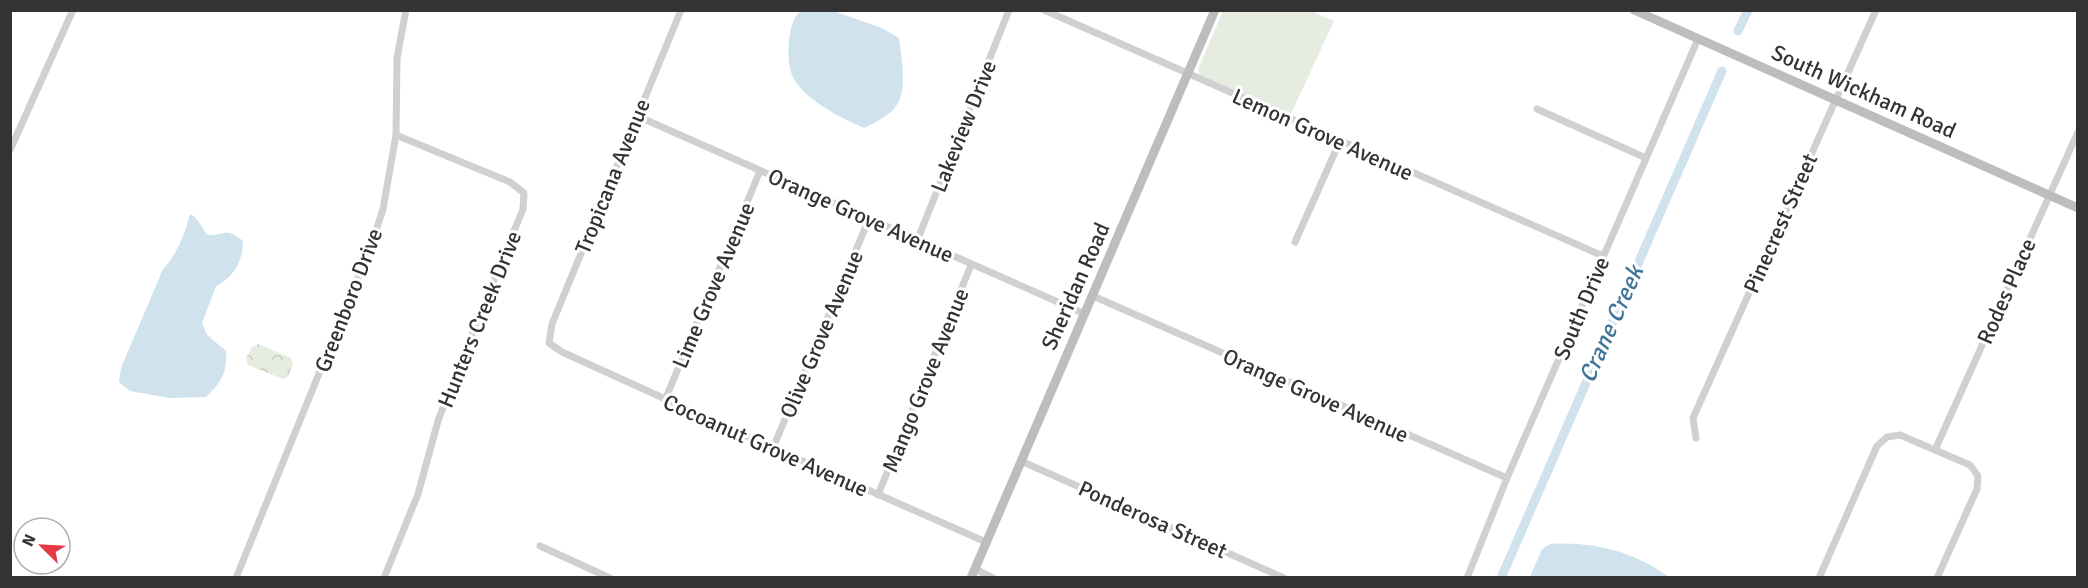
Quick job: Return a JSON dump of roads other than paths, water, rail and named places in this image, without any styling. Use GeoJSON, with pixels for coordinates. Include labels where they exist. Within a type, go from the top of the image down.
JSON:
{"type":"FeatureCollection","features":[{"type":"Feature","properties":{"kind":"street"},"geometry":{"type":"LineString","coordinates":[[10,150],[73,10]]}},
{"type":"Feature","properties":{"kind":"street","name":"Greenboro Drive"},"geometry":{"type":"LineString","coordinates":[[236,578],[372,243],[383,208],[396,135],[397,58],[406,10]]}},
{"type":"Feature","properties":{"kind":"street","name":"Tropicana Avenue"},"geometry":{"type":"LineString","coordinates":[[549,343],[552,324],[681,10]]}},
{"type":"Feature","properties":{"kind":"street","name":"Lakeview Drive"},"geometry":{"type":"LineString","coordinates":[[917,241],[1010,10]]}},
{"type":"Feature","properties":{"kind":"street","name":"Lemon Grove Avenue"},"geometry":{"type":"LineString","coordinates":[[1044,10],[1603,256]]}},
{"type":"Feature","properties":{"kind":"street","name":"Sheridan Road"},"geometry":{"type":"LineString","coordinates":[[973,573],[1215,10]]}},
{"type":"Feature","properties":{"kind":"street","name":"South Wickham Road"},"geometry":{"type":"LineString","coordinates":[[1634,10],[2078,208]]}},
{"type":"Feature","properties":{"kind":"street","name":"Pinecrest Street"},"geometry":{"type":"LineString","coordinates":[[1696,438],[1693,418],[1876,10]]}},
{"type":"Feature","properties":{"kind":"street","name":"South Drive"},"geometry":{"type":"LineString","coordinates":[[1467,578],[1507,478],[1698,39]]}},
{"type":"Feature","properties":{"kind":"street"},"geometry":{"type":"LineString","coordinates":[[1537,109],[1646,158]]}},
{"type":"Feature","properties":{"kind":"street","name":"Orange Grove Avenue"},"geometry":{"type":"LineString","coordinates":[[637,116],[1085,314]]}},
{"type":"Feature","properties":{"kind":"street","name":"Rodes Place"},"geometry":{"type":"LineString","coordinates":[[1935,450],[2078,132]]}},
{"type":"Feature","properties":{"kind":"street","name":"Hunters Creek Drive"},"geometry":{"type":"LineString","coordinates":[[384,578],[418,494],[438,420],[450,386],[523,209],[524,193],[510,182],[396,135]]}},
{"type":"Feature","properties":{"kind":"street"},"geometry":{"type":"LineString","coordinates":[[1295,242],[1340,141]]}},
{"type":"Feature","properties":{"kind":"street","name":"Lime Grove Avenue"},"geometry":{"type":"LineString","coordinates":[[665,400],[760,171]]}},
{"type":"Feature","properties":{"kind":"street","name":"Olive Grove Avenue"},"geometry":{"type":"LineString","coordinates":[[773,448],[869,219]]}},
{"type":"Feature","properties":{"kind":"street","name":"Mango Grove Avenue"},"geometry":{"type":"LineString","coordinates":[[878,495],[971,265]]}},
{"type":"Feature","properties":{"kind":"street","name":"Orange Grove Avenue"},"geometry":{"type":"LineString","coordinates":[[1093,296],[1507,478]]}},
{"type":"Feature","properties":{"kind":"street","name":"Cocoanut Grove Avenue"},"geometry":{"type":"LineString","coordinates":[[549,343],[561,352],[665,400],[986,542]]}},
{"type":"Feature","properties":{"kind":"street"},"geometry":{"type":"LineString","coordinates":[[1819,578],[1877,446],[1887,436],[1900,435],[1970,465],[1978,477],[1977,489],[1937,578]]}},
{"type":"Feature","properties":{"kind":"street","name":"Ponderosa Street"},"geometry":{"type":"LineString","coordinates":[[1021,461],[1284,578]]}},
{"type":"Feature","properties":{"kind":"street"},"geometry":{"type":"LineString","coordinates":[[540,546],[610,578]]}},
{"type":"Feature","properties":{"kind":"street"},"geometry":{"type":"LineString","coordinates":[[973,573],[993,578]]}},
{"type":"Feature","properties":{"kind":"water"},"geometry":{"type":"Polygon","coordinates":[[[801,11],[833,11],[882,28],[899,38],[903,86],[898,104],[892,111],[864,128],[824,107],[805,93],[793,77],[789,59],[792,24],[801,11]]]}},
{"type":"Feature","properties":{"kind":"water"},"geometry":{"type":"Polygon","coordinates":[[[190,214],[196,218],[208,235],[229,233],[243,241],[236,268],[228,278],[216,286],[202,323],[207,335],[226,351],[224,371],[220,382],[206,397],[169,398],[130,391],[119,382],[121,368],[163,269],[180,243],[190,214]]]}},
{"type":"Feature","properties":{"kind":"water"},"geometry":{"type":"Polygon","coordinates":[[[1550,544],[1582,544],[1612,550],[1642,561],[1669,577],[1530,577],[1542,549],[1550,544]]]}},
{"type":"Feature","properties":{"kind":"waterway","name":"Crane Creek"},"geometry":{"type":"LineString","coordinates":[[1738,31],[1748,10]]}},
{"type":"Feature","properties":{"kind":"waterway","name":"Crane Creek"},"geometry":{"type":"LineString","coordinates":[[1501,578],[1722,71]]}}]}
